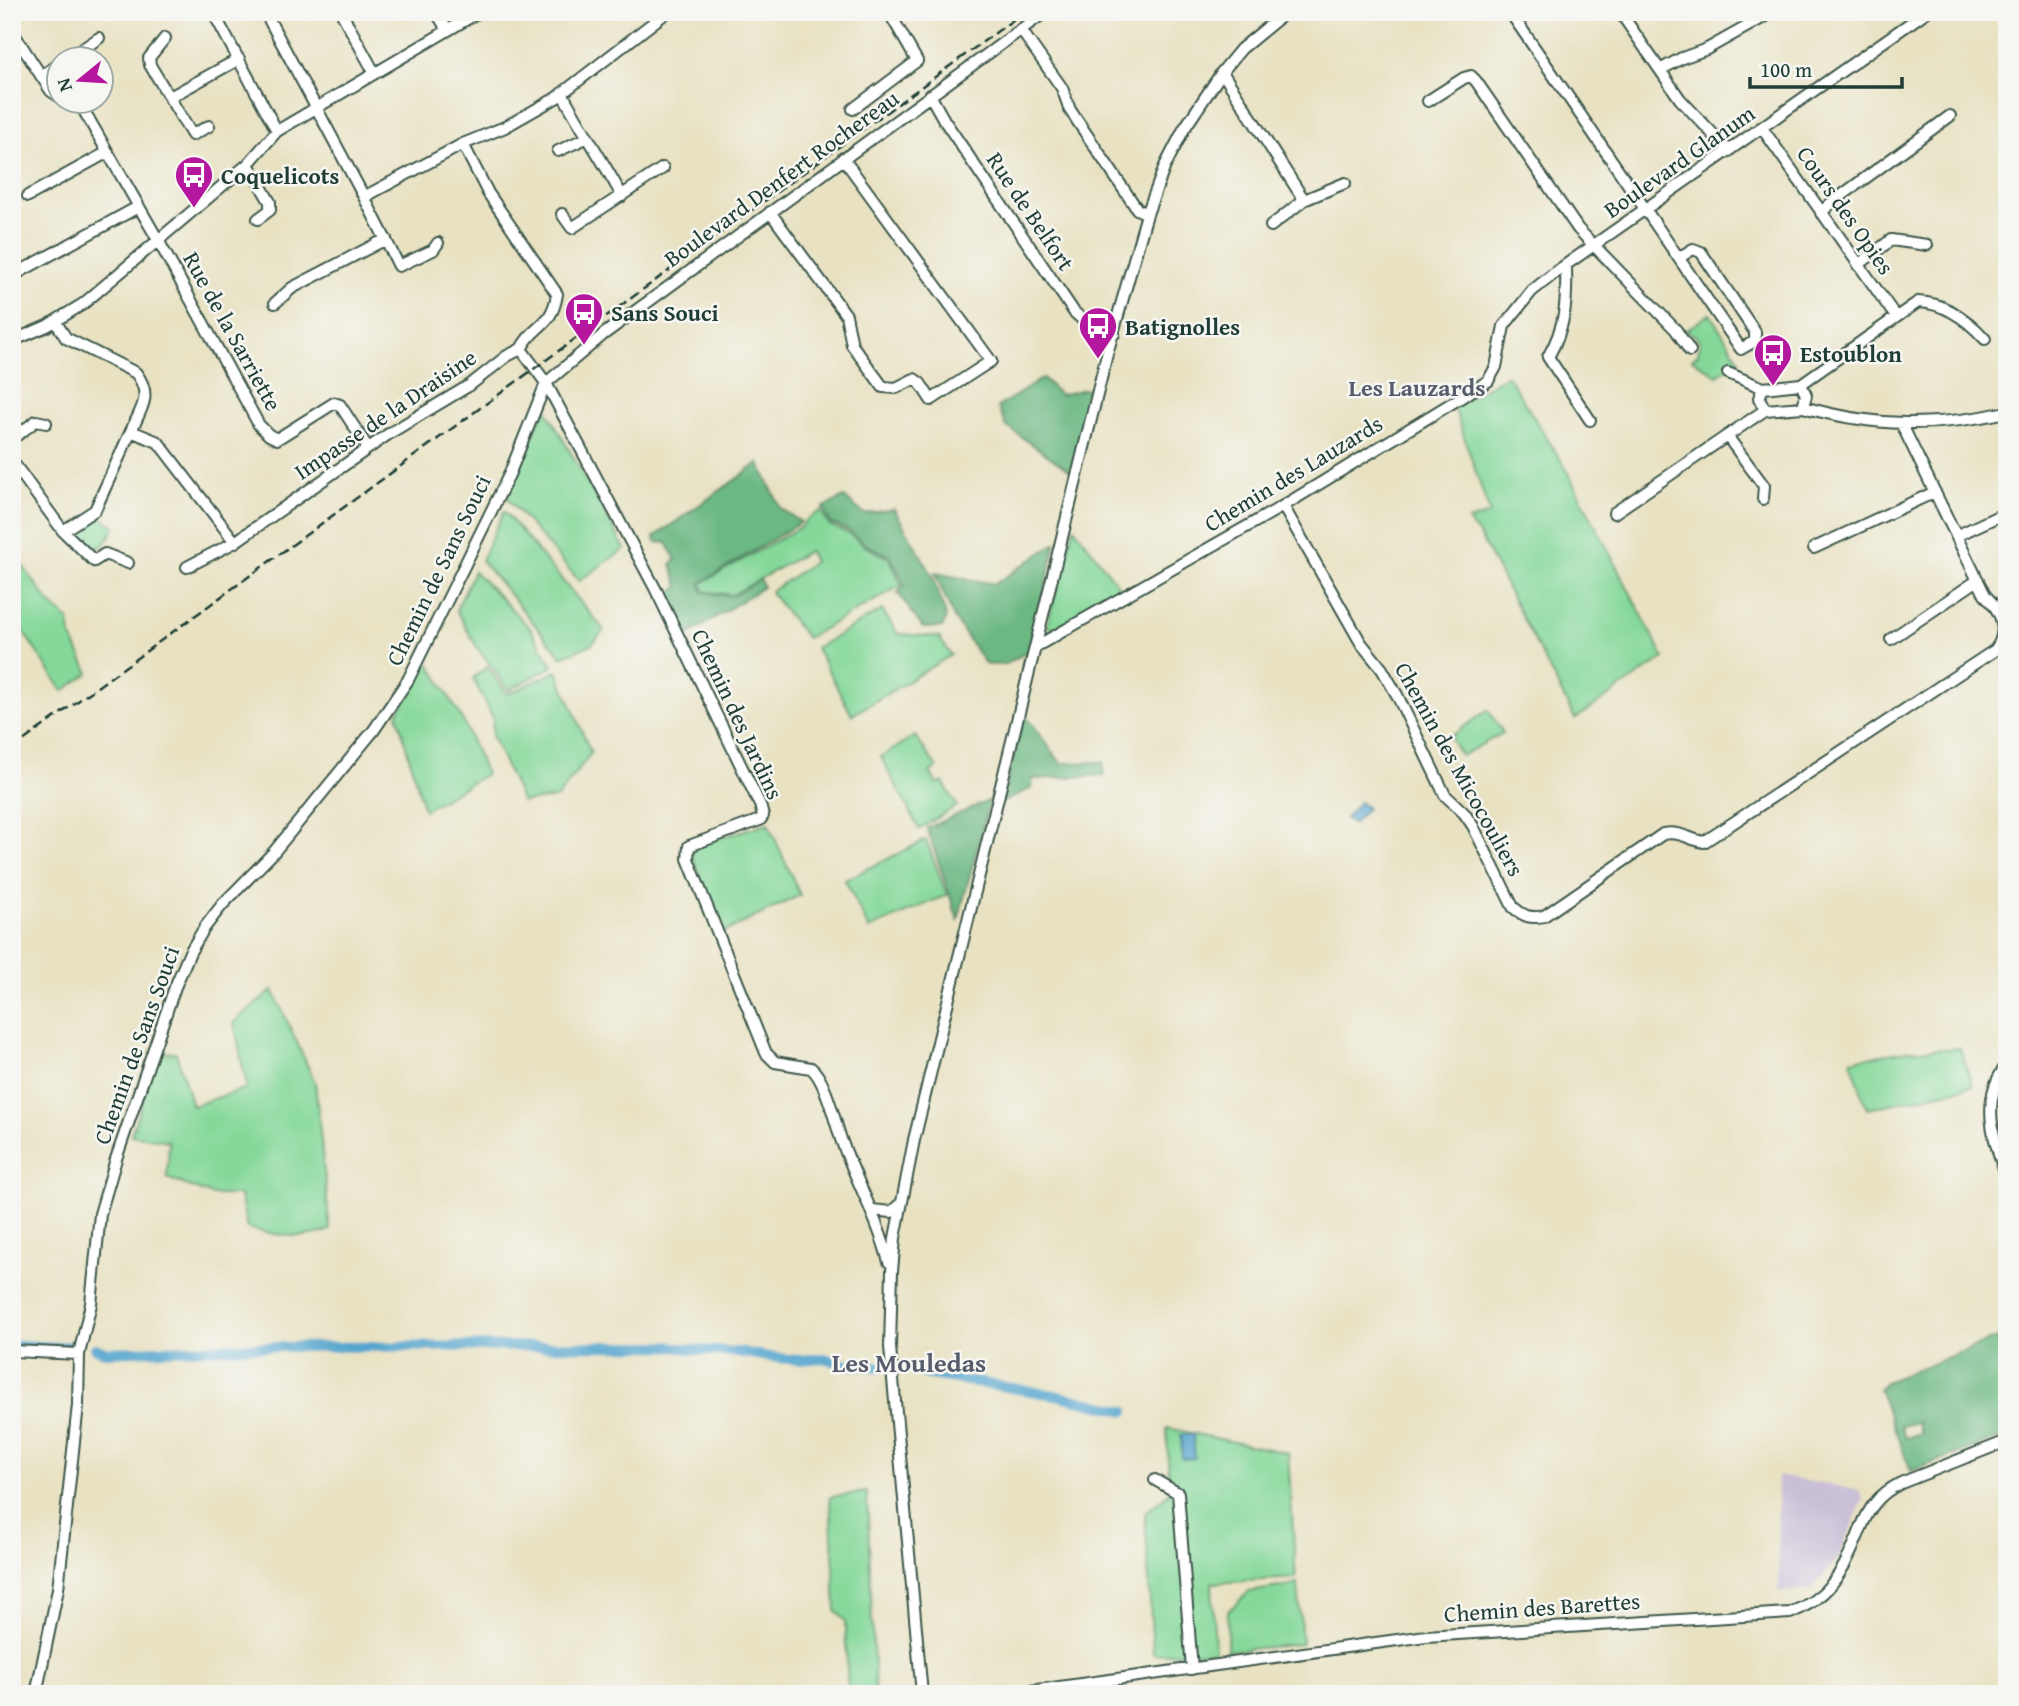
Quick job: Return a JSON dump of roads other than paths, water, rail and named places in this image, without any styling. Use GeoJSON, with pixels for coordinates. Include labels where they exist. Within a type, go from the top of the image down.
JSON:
{"type":"FeatureCollection","features":[{"type":"Feature","properties":{"kind":"street"},"geometry":{"type":"LineString","coordinates":[[214,12],[277,131]]}},
{"type":"Feature","properties":{"kind":"street"},"geometry":{"type":"LineString","coordinates":[[265,12],[399,266],[433,250],[438,243]]}},
{"type":"Feature","properties":{"kind":"street"},"geometry":{"type":"LineString","coordinates":[[341,12],[374,72]]}},
{"type":"Feature","properties":{"kind":"street"},"geometry":{"type":"LineString","coordinates":[[436,12],[447,29]]}},
{"type":"Feature","properties":{"kind":"street"},"geometry":{"type":"LineString","coordinates":[[12,341],[55,321],[83,304],[248,164],[277,131],[479,12]]}},
{"type":"Feature","properties":{"kind":"street"},"geometry":{"type":"LineString","coordinates":[[364,197],[463,144],[505,127],[562,93],[667,12]]}},
{"type":"Feature","properties":{"kind":"street"},"geometry":{"type":"LineString","coordinates":[[853,109],[917,61],[890,12]]}},
{"type":"Feature","properties":{"kind":"street","name":"Boulevard Denfert Rochereau"},"geometry":{"type":"LineString","coordinates":[[546,383],[604,334],[1045,12]]}},
{"type":"Feature","properties":{"kind":"street"},"geometry":{"type":"LineString","coordinates":[[922,1694],[890,1347],[892,1271],[899,1205],[971,902],[1114,334],[1147,214],[1165,166],[1184,129],[1222,72],[1241,49],[1286,12]]}},
{"type":"Feature","properties":{"kind":"street"},"geometry":{"type":"LineString","coordinates":[[1510,12],[1741,349],[1755,341],[1755,332],[1701,252],[1693,248],[1680,257]]}},
{"type":"Feature","properties":{"kind":"street"},"geometry":{"type":"LineString","coordinates":[[1620,12],[1680,99],[1729,151]]}},
{"type":"Feature","properties":{"kind":"street"},"geometry":{"type":"LineString","coordinates":[[1660,70],[1773,12]]}},
{"type":"Feature","properties":{"kind":"street","name":"Boulevard Glanum"},"geometry":{"type":"LineString","coordinates":[[1593,246],[1926,12]]}},
{"type":"Feature","properties":{"kind":"street"},"geometry":{"type":"LineString","coordinates":[[1021,30],[1062,88],[1070,110],[1137,209],[1147,214]]}},
{"type":"Feature","properties":{"kind":"street"},"geometry":{"type":"LineString","coordinates":[[12,31],[46,84]]}},
{"type":"Feature","properties":{"kind":"street"},"geometry":{"type":"LineString","coordinates":[[87,46],[99,38]]}},
{"type":"Feature","properties":{"kind":"street"},"geometry":{"type":"LineString","coordinates":[[165,38],[149,58],[150,65],[192,135],[209,126]]}},
{"type":"Feature","properties":{"kind":"street"},"geometry":{"type":"LineString","coordinates":[[170,97],[239,59]]}},
{"type":"Feature","properties":{"kind":"street"},"geometry":{"type":"LineString","coordinates":[[1222,72],[1304,200]]}},
{"type":"Feature","properties":{"kind":"street"},"geometry":{"type":"LineString","coordinates":[[41,76],[46,73]]}},
{"type":"Feature","properties":{"kind":"street"},"geometry":{"type":"LineString","coordinates":[[1428,101],[1471,76],[1578,229],[1676,330],[1690,351]]}},
{"type":"Feature","properties":{"kind":"street"},"geometry":{"type":"LineString","coordinates":[[562,93],[622,196]]}},
{"type":"Feature","properties":{"kind":"street","name":"Rue de Belfort"},"geometry":{"type":"LineString","coordinates":[[930,95],[944,120],[1074,312],[1083,320],[1114,334]]}},
{"type":"Feature","properties":{"kind":"street"},"geometry":{"type":"LineString","coordinates":[[87,116],[158,240]]}},
{"type":"Feature","properties":{"kind":"street"},"geometry":{"type":"LineString","coordinates":[[1821,213],[1950,116]]}},
{"type":"Feature","properties":{"kind":"street","name":"Cours des Opies"},"geometry":{"type":"LineString","coordinates":[[1762,128],[1896,317]]}},
{"type":"Feature","properties":{"kind":"street"},"geometry":{"type":"LineString","coordinates":[[558,151],[586,138]]}},
{"type":"Feature","properties":{"kind":"street","name":"Impasse de la Draisine"},"geometry":{"type":"LineString","coordinates":[[187,567],[235,542],[368,448],[470,385],[507,356],[521,349],[526,338],[543,325],[554,311],[557,294],[488,193],[463,144]]}},
{"type":"Feature","properties":{"kind":"street"},"geometry":{"type":"LineString","coordinates":[[28,196],[108,152]]}},
{"type":"Feature","properties":{"kind":"street"},"geometry":{"type":"LineString","coordinates":[[770,212],[846,315],[852,345],[883,387],[896,388],[914,379],[920,383],[931,400],[991,361],[843,159]]}},
{"type":"Feature","properties":{"kind":"street"},"geometry":{"type":"LineString","coordinates":[[248,164],[270,202],[270,210],[258,219]]}},
{"type":"Feature","properties":{"kind":"street"},"geometry":{"type":"LineString","coordinates":[[562,214],[572,228],[663,168]]}},
{"type":"Feature","properties":{"kind":"street"},"geometry":{"type":"LineString","coordinates":[[1270,226],[1304,200],[1345,183]]}},
{"type":"Feature","properties":{"kind":"street"},"geometry":{"type":"LineString","coordinates":[[12,276],[138,207]]}},
{"type":"Feature","properties":{"kind":"street"},"geometry":{"type":"LineString","coordinates":[[275,303],[292,288],[386,239]]}},
{"type":"Feature","properties":{"kind":"street","name":"Rue de la Sarriette"},"geometry":{"type":"LineString","coordinates":[[158,240],[259,425],[269,435],[277,439],[334,403],[340,405],[368,448]]}},
{"type":"Feature","properties":{"kind":"street"},"geometry":{"type":"LineString","coordinates":[[1858,265],[1891,240],[1927,245]]}},
{"type":"Feature","properties":{"kind":"street","name":"Chemin des Lauzards"},"geometry":{"type":"LineString","coordinates":[[1037,646],[1283,506],[1488,381],[1496,367],[1504,326],[1532,291],[1593,246]]}},
{"type":"Feature","properties":{"kind":"street"},"geometry":{"type":"LineString","coordinates":[[1566,266],[1567,286],[1560,336],[1548,357],[1590,420]]}},
{"type":"Feature","properties":{"kind":"street"},"geometry":{"type":"LineString","coordinates":[[1728,373],[1763,388],[1801,384],[1918,302],[1933,303],[1970,322],[1985,340]]}},
{"type":"Feature","properties":{"kind":"street"},"geometry":{"type":"LineString","coordinates":[[55,321],[66,338],[136,373],[143,383],[146,396],[95,510],[63,531]]}},
{"type":"Feature","properties":{"kind":"street"},"geometry":{"type":"LineString","coordinates":[[521,349],[546,383]]}},
{"type":"Feature","properties":{"kind":"street","name":"Chemin des Jardins"},"geometry":{"type":"LineString","coordinates":[[546,383],[656,590],[760,805],[763,816],[760,820],[689,846],[688,859],[766,1053],[775,1062],[815,1071],[863,1194],[881,1230],[892,1271]]}},
{"type":"Feature","properties":{"kind":"street","name":"Chemin de Sans Souci"},"geometry":{"type":"LineString","coordinates":[[36,1694],[58,1589],[78,1405],[79,1354],[91,1304],[100,1214],[161,1026],[190,952],[205,927],[222,905],[273,853],[374,730],[408,680],[509,475],[546,383]]}},
{"type":"Feature","properties":{"kind":"street"},"geometry":{"type":"LineString","coordinates":[[1801,384],[1806,395],[1803,407]]}},
{"type":"Feature","properties":{"kind":"street"},"geometry":{"type":"LineString","coordinates":[[1763,388],[1759,398],[1765,410]]}},
{"type":"Feature","properties":{"kind":"street"},"geometry":{"type":"LineString","coordinates":[[1614,513],[1765,410],[1803,407],[1878,423],[1965,421],[2007,412]]}},
{"type":"Feature","properties":{"kind":"street"},"geometry":{"type":"LineString","coordinates":[[12,439],[36,421],[46,423]]}},
{"type":"Feature","properties":{"kind":"street"},"geometry":{"type":"LineString","coordinates":[[1901,423],[1985,595],[1997,607],[2007,599]]}},
{"type":"Feature","properties":{"kind":"street"},"geometry":{"type":"LineString","coordinates":[[131,431],[158,442],[235,542]]}},
{"type":"Feature","properties":{"kind":"street"},"geometry":{"type":"LineString","coordinates":[[1727,436],[1764,486],[1763,499]]}},
{"type":"Feature","properties":{"kind":"street"},"geometry":{"type":"LineString","coordinates":[[12,461],[63,531],[94,561],[105,554],[128,563]]}},
{"type":"Feature","properties":{"kind":"street"},"geometry":{"type":"LineString","coordinates":[[1814,548],[1935,492]]}},
{"type":"Feature","properties":{"kind":"street","name":"Chemin des Micocouliers"},"geometry":{"type":"LineString","coordinates":[[1283,506],[1361,643],[1382,668],[1398,695],[1445,795],[1473,826],[1513,907],[1523,916],[1535,918],[1544,916],[1663,834],[1676,832],[1693,841],[1703,842],[1995,650],[2004,634],[1997,607]]}},
{"type":"Feature","properties":{"kind":"street"},"geometry":{"type":"LineString","coordinates":[[1956,536],[2007,512]]}},
{"type":"Feature","properties":{"kind":"street"},"geometry":{"type":"LineString","coordinates":[[1891,639],[1978,580]]}},
{"type":"Feature","properties":{"kind":"street"},"geometry":{"type":"LineString","coordinates":[[2007,1065],[1995,1085],[1991,1124],[2007,1178]]}},
{"type":"Feature","properties":{"kind":"street"},"geometry":{"type":"LineString","coordinates":[[872,1210],[891,1212],[899,1205]]}},
{"type":"Feature","properties":{"kind":"street"},"geometry":{"type":"LineString","coordinates":[[12,1351],[79,1354]]}},
{"type":"Feature","properties":{"kind":"street","name":"Chemin des Barettes"},"geometry":{"type":"LineString","coordinates":[[1009,1694],[1426,1636],[1790,1613],[1818,1599],[1831,1588],[1848,1561],[1873,1504],[1885,1492],[1901,1483],[2007,1441]]}},
{"type":"Feature","properties":{"kind":"street"},"geometry":{"type":"LineString","coordinates":[[1155,1480],[1178,1493],[1192,1669]]}},
{"type":"Feature","properties":{"kind":"water"},"geometry":{"type":"Polygon","coordinates":[[[1359,802],[1367,808],[1353,824],[1345,818],[1359,802]]]}},
{"type":"Feature","properties":{"kind":"water"},"geometry":{"type":"Polygon","coordinates":[[[1193,1434],[1195,1458],[1182,1459],[1181,1435],[1193,1434]]]}},
{"type":"Feature","properties":{"kind":"waterway"},"geometry":{"type":"LineString","coordinates":[[12,1344],[72,1346]]}},
{"type":"Feature","properties":{"kind":"waterway"},"geometry":{"type":"LineString","coordinates":[[95,1348],[105,1352],[250,1347],[668,1346],[800,1360],[824,1358],[847,1365],[881,1367]]}},
{"type":"Feature","properties":{"kind":"waterway"},"geometry":{"type":"LineString","coordinates":[[924,1374],[1055,1395],[1125,1411]]}},
{"type":"Feature","properties":{"kind":"railway"},"geometry":{"type":"LineString","coordinates":[[12,749],[1024,12]]}},
{"type":"Feature","properties":{"kind":"place","name":"Coquelicots"},"geometry":{"type":"Point","coordinates":[194,209]}},
{"type":"Feature","properties":{"kind":"place","name":"Sans Souci"},"geometry":{"type":"Point","coordinates":[584,346]}},
{"type":"Feature","properties":{"kind":"place","name":"Batignolles"},"geometry":{"type":"Point","coordinates":[1098,360]}},
{"type":"Feature","properties":{"kind":"place","name":"Estoublon"},"geometry":{"type":"Point","coordinates":[1773,387]}},
{"type":"Feature","properties":{"kind":"district","name":"Les Lauzards"},"geometry":{"type":"Point","coordinates":[1417,387]}},
{"type":"Feature","properties":{"kind":"district","name":"Les Mouledas"},"geometry":{"type":"Point","coordinates":[909,1362]}}]}
